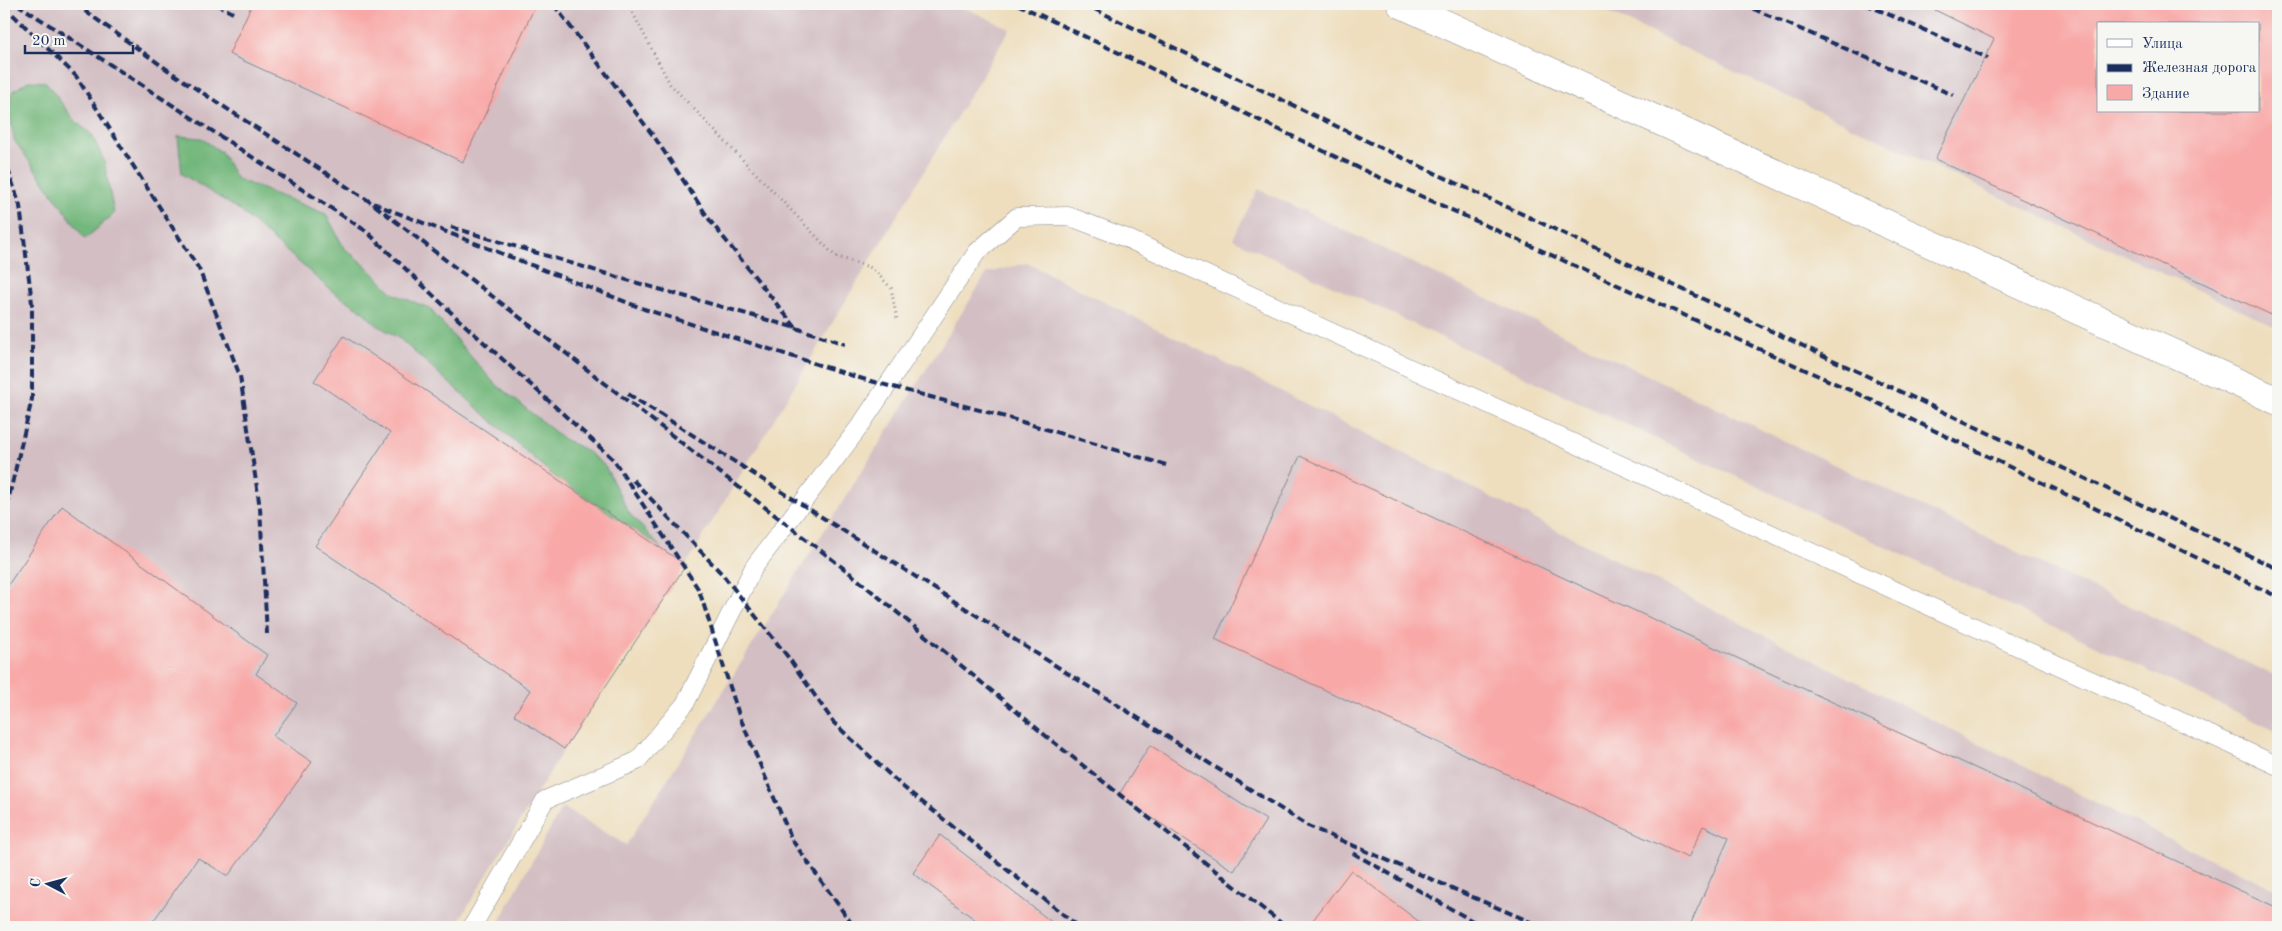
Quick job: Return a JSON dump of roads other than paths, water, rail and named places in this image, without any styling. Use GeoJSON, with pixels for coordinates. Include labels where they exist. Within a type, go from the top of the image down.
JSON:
{"type":"FeatureCollection","features":[{"type":"Feature","properties":{"kind":"street"},"geometry":{"type":"LineString","coordinates":[[1401,4],[2278,400]]}},
{"type":"Feature","properties":{"kind":"lane"},"geometry":{"type":"LineString","coordinates":[[472,927],[546,800],[636,761],[685,704],[754,567],[860,426],[977,252],[1017,217],[1068,216],[1126,238],[2278,766]]}},
{"type":"Feature","properties":{"kind":"railway"},"geometry":{"type":"LineString","coordinates":[[17,4],[366,231],[458,319],[613,459],[699,590],[739,715],[792,840],[854,927]]}},
{"type":"Feature","properties":{"kind":"railway"},"geometry":{"type":"LineString","coordinates":[[75,4],[172,73],[372,203],[379,205]]}},
{"type":"Feature","properties":{"kind":"railway"},"geometry":{"type":"LineString","coordinates":[[216,4],[233,13]]}},
{"type":"Feature","properties":{"kind":"railway"},"geometry":{"type":"LineString","coordinates":[[1017,4],[1361,169],[1863,396],[2278,597]]}},
{"type":"Feature","properties":{"kind":"railway"},"geometry":{"type":"LineString","coordinates":[[1084,4],[1371,143],[2278,569]]}},
{"type":"Feature","properties":{"kind":"railway"},"geometry":{"type":"LineString","coordinates":[[1742,4],[1953,95]]}},
{"type":"Feature","properties":{"kind":"railway"},"geometry":{"type":"LineString","coordinates":[[1865,4],[1988,58]]}},
{"type":"Feature","properties":{"kind":"railway"},"geometry":{"type":"LineString","coordinates":[[451,227],[796,328],[711,222],[655,138],[554,5]]}},
{"type":"Feature","properties":{"kind":"railway"},"geometry":{"type":"LineString","coordinates":[[4,6],[76,76],[199,269],[240,376],[260,508],[267,634]]}},
{"type":"Feature","properties":{"kind":"railway"},"geometry":{"type":"LineString","coordinates":[[4,157],[20,206],[32,303],[32,399],[4,518]]}},
{"type":"Feature","properties":{"kind":"railway"},"geometry":{"type":"LineString","coordinates":[[1166,465],[1002,416],[863,379],[644,309],[372,203],[851,574],[1046,736],[1286,927]]}},
{"type":"Feature","properties":{"kind":"railway"},"geometry":{"type":"LineString","coordinates":[[796,328],[845,344]]}},
{"type":"Feature","properties":{"kind":"railway"},"geometry":{"type":"LineString","coordinates":[[628,394],[1308,826],[1542,927]]}},
{"type":"Feature","properties":{"kind":"railway"},"geometry":{"type":"LineString","coordinates":[[633,480],[723,575],[788,657],[834,723],[902,786],[1079,927]]}},
{"type":"Feature","properties":{"kind":"railway"},"geometry":{"type":"LineString","coordinates":[[1353,853],[1483,927]]}}]}
